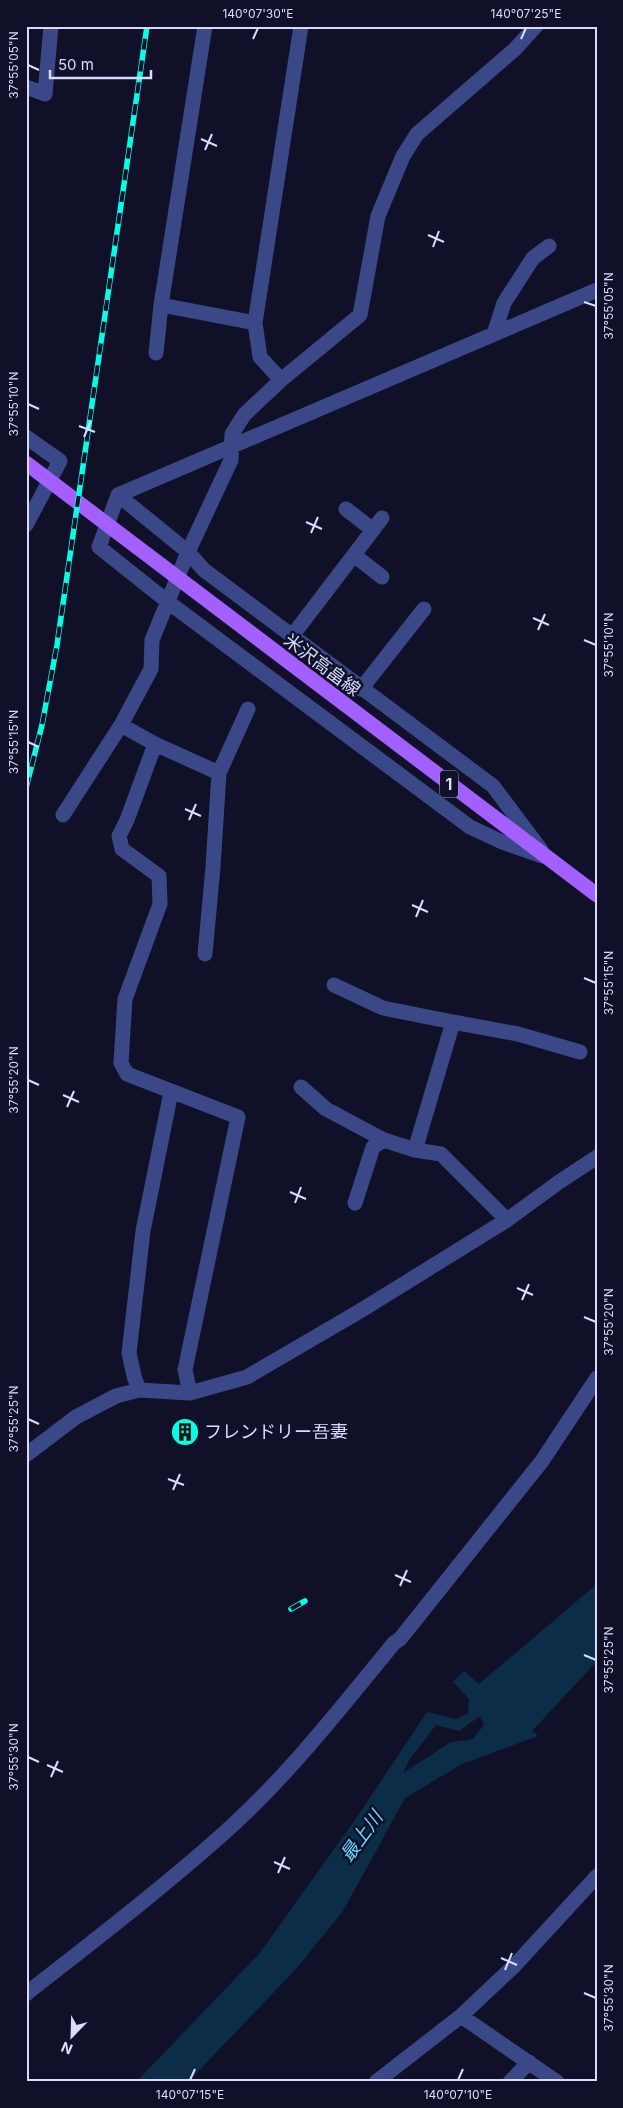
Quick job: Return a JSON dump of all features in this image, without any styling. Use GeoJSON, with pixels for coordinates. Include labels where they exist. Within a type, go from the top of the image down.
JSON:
{"type":"FeatureCollection","features":[{"type":"Feature","properties":{"kind":"main road","name":"米沢高畠線"},"geometry":{"type":"LineString","coordinates":[[26,463],[597,895]]}},
{"type":"Feature","properties":{"kind":"street"},"geometry":{"type":"LineString","coordinates":[[26,87],[44,94],[51,26]]}},
{"type":"Feature","properties":{"kind":"street"},"geometry":{"type":"LineString","coordinates":[[156,353],[161,306],[205,26]]}},
{"type":"Feature","properties":{"kind":"street"},"geometry":{"type":"LineString","coordinates":[[281,380],[260,357],[255,323],[301,26]]}},
{"type":"Feature","properties":{"kind":"street"},"geometry":{"type":"LineString","coordinates":[[63,815],[121,725],[151,669],[152,640],[188,552],[231,460],[232,434],[244,415],[281,380],[360,315],[378,216],[403,156],[417,134],[515,49],[536,26]]}},
{"type":"Feature","properties":{"kind":"street"},"geometry":{"type":"LineString","coordinates":[[494,334],[504,303],[533,258],[549,246]]}},
{"type":"Feature","properties":{"kind":"street"},"geometry":{"type":"LineString","coordinates":[[546,857],[502,842],[470,827],[168,602],[99,547],[118,495],[597,290]]}},
{"type":"Feature","properties":{"kind":"street"},"geometry":{"type":"LineString","coordinates":[[161,306],[255,323]]}},
{"type":"Feature","properties":{"kind":"street"},"geometry":{"type":"LineString","coordinates":[[26,437],[60,461],[31,501],[26,525]]}},
{"type":"Feature","properties":{"kind":"street"},"geometry":{"type":"LineString","coordinates":[[118,495],[188,552],[204,570],[493,786],[546,857]]}},
{"type":"Feature","properties":{"kind":"street"},"geometry":{"type":"LineString","coordinates":[[292,636],[377,524],[346,509]]}},
{"type":"Feature","properties":{"kind":"street"},"geometry":{"type":"LineString","coordinates":[[354,555],[382,577]]}},
{"type":"Feature","properties":{"kind":"street"},"geometry":{"type":"LineString","coordinates":[[361,689],[424,609]]}},
{"type":"Feature","properties":{"kind":"street"},"geometry":{"type":"LineString","coordinates":[[205,954],[219,773],[248,708]]}},
{"type":"Feature","properties":{"kind":"street"},"geometry":{"type":"LineString","coordinates":[[121,725],[155,744],[219,773]]}},
{"type":"Feature","properties":{"kind":"street"},"geometry":{"type":"LineString","coordinates":[[155,744],[127,820],[118,836],[122,850],[159,876],[160,904],[125,999],[121,1063],[127,1074],[238,1116],[185,1370],[190,1393]]}},
{"type":"Feature","properties":{"kind":"street"},"geometry":{"type":"LineString","coordinates":[[334,985],[383,1008],[518,1034],[580,1052]]}},
{"type":"Feature","properties":{"kind":"street"},"geometry":{"type":"LineString","coordinates":[[415,1150],[453,1022]]}},
{"type":"Feature","properties":{"kind":"street"},"geometry":{"type":"LineString","coordinates":[[301,1087],[326,1109],[384,1140],[415,1150],[441,1154],[507,1220]]}},
{"type":"Feature","properties":{"kind":"street"},"geometry":{"type":"LineString","coordinates":[[139,1390],[129,1354],[130,1344],[143,1231],[172,1092]]}},
{"type":"Feature","properties":{"kind":"street"},"geometry":{"type":"LineString","coordinates":[[355,1203],[373,1147],[384,1140]]}},
{"type":"Feature","properties":{"kind":"street"},"geometry":{"type":"LineString","coordinates":[[26,1455],[76,1417],[116,1396],[139,1390],[190,1393],[247,1377],[360,1311],[507,1220],[597,1157]]}},
{"type":"Feature","properties":{"kind":"street"},"geometry":{"type":"LineString","coordinates":[[26,1994],[223,1834],[316,1739],[510,1503],[542,1461],[597,1378]]}},
{"type":"Feature","properties":{"kind":"street"},"geometry":{"type":"LineString","coordinates":[[376,2082],[462,2016],[515,1965],[597,1876]]}},
{"type":"Feature","properties":{"kind":"street"},"geometry":{"type":"LineString","coordinates":[[462,2016],[557,2082]]}},
{"type":"Feature","properties":{"kind":"street"},"geometry":{"type":"LineString","coordinates":[[510,2082],[529,2062]]}},
{"type":"Feature","properties":{"kind":"water","name":"最上川"},"geometry":{"type":"Polygon","coordinates":[[[597,1584],[597,1661],[532,1731],[538,1736],[462,1764],[405,1798],[343,1911],[296,1969],[188,2082],[136,2082],[259,1954],[355,1820],[427,1712],[456,1719],[468,1714],[469,1699],[453,1682],[464,1671],[479,1684],[597,1584]],[[480,1716],[459,1731],[436,1725],[410,1759],[403,1773],[451,1742],[473,1739],[484,1725],[480,1716]]]}},
{"type":"Feature","properties":{"kind":"railway"},"geometry":{"type":"LineString","coordinates":[[26,788],[42,725],[57,645],[147,26]]}},
{"type":"Feature","properties":{"kind":"railway"},"geometry":{"type":"LineString","coordinates":[[291,1609],[305,1601]]}},
{"type":"Feature","properties":{"kind":"place","name":"フレンドリー吾妻"},"geometry":{"type":"Point","coordinates":[185,1432]}}]}
